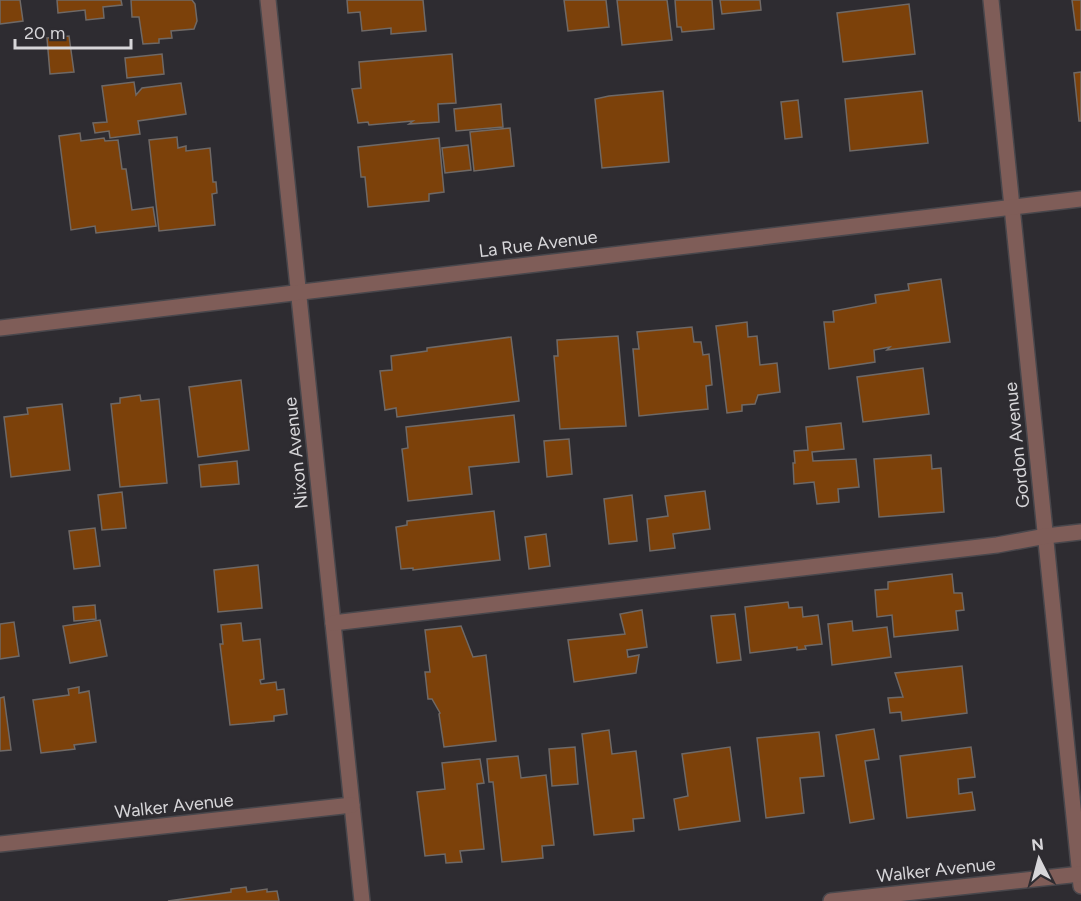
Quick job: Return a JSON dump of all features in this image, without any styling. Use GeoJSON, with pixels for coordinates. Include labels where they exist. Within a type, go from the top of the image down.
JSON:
{"type":"FeatureCollection","features":[{"type":"Feature","properties":{"kind":"street","name":"Nixon Avenue"},"geometry":{"type":"LineString","coordinates":[[268,0],[362,901]]}},
{"type":"Feature","properties":{"kind":"street","name":"Gordon Avenue"},"geometry":{"type":"LineString","coordinates":[[991,0],[1081,878]]}},
{"type":"Feature","properties":{"kind":"street","name":"La Rue Avenue"},"geometry":{"type":"LineString","coordinates":[[0,327],[1081,199]]}},
{"type":"Feature","properties":{"kind":"street"},"geometry":{"type":"LineString","coordinates":[[333,623],[997,545],[1081,532]]}},
{"type":"Feature","properties":{"kind":"street","name":"Walker Avenue"},"geometry":{"type":"LineString","coordinates":[[0,844],[352,805]]}},
{"type":"Feature","properties":{"kind":"street","name":"Walker Avenue"},"geometry":{"type":"LineString","coordinates":[[831,901],[1081,878]]}},
{"type":"Feature","properties":{"kind":"building"},"geometry":{"type":"Polygon","coordinates":[[[0,0],[20,0],[23,21],[0,24],[0,0]]]}},
{"type":"Feature","properties":{"kind":"building"},"geometry":{"type":"Polygon","coordinates":[[[57,0],[121,0],[122,5],[103,7],[104,18],[86,20],[85,10],[58,13],[57,0]]]}},
{"type":"Feature","properties":{"kind":"building"},"geometry":{"type":"Polygon","coordinates":[[[131,0],[192,0],[195,4],[197,21],[194,29],[171,31],[172,38],[159,39],[159,43],[143,44],[139,17],[132,17],[131,0]]]}},
{"type":"Feature","properties":{"kind":"building"},"geometry":{"type":"Polygon","coordinates":[[[347,0],[423,0],[426,31],[391,34],[391,28],[362,31],[360,12],[348,13],[347,0]]]}},
{"type":"Feature","properties":{"kind":"building"},"geometry":{"type":"Polygon","coordinates":[[[564,0],[606,0],[609,27],[568,31],[564,0]]]}},
{"type":"Feature","properties":{"kind":"building"},"geometry":{"type":"Polygon","coordinates":[[[617,0],[667,0],[672,40],[622,45],[617,0]]]}},
{"type":"Feature","properties":{"kind":"building"},"geometry":{"type":"Polygon","coordinates":[[[675,0],[712,0],[714,29],[682,32],[681,27],[677,27],[675,0]]]}},
{"type":"Feature","properties":{"kind":"building"},"geometry":{"type":"Polygon","coordinates":[[[720,0],[760,0],[761,10],[722,14],[720,0]]]}},
{"type":"Feature","properties":{"kind":"building"},"geometry":{"type":"Polygon","coordinates":[[[1072,0],[1081,0],[1081,30],[1076,30],[1072,0]]]}},
{"type":"Feature","properties":{"kind":"building"},"geometry":{"type":"Polygon","coordinates":[[[909,4],[915,54],[843,62],[837,13],[909,4]]]}},
{"type":"Feature","properties":{"kind":"building"},"geometry":{"type":"Polygon","coordinates":[[[69,36],[74,72],[50,74],[47,38],[69,36]]]}},
{"type":"Feature","properties":{"kind":"building"},"geometry":{"type":"Polygon","coordinates":[[[162,54],[164,74],[127,78],[125,58],[162,54]]]}},
{"type":"Feature","properties":{"kind":"building"},"geometry":{"type":"Polygon","coordinates":[[[452,54],[456,103],[438,104],[439,122],[409,124],[413,121],[369,125],[368,122],[358,123],[352,89],[361,88],[359,62],[452,54]]]}},
{"type":"Feature","properties":{"kind":"building"},"geometry":{"type":"Polygon","coordinates":[[[1081,72],[1081,121],[1079,121],[1074,73],[1081,72]]]}},
{"type":"Feature","properties":{"kind":"building"},"geometry":{"type":"Polygon","coordinates":[[[134,82],[136,95],[142,88],[181,83],[186,114],[138,121],[140,134],[110,138],[109,131],[95,133],[93,123],[107,122],[102,86],[134,82]]]}},
{"type":"Feature","properties":{"kind":"building"},"geometry":{"type":"Polygon","coordinates":[[[663,91],[669,162],[602,168],[595,99],[663,91]]]}},
{"type":"Feature","properties":{"kind":"building"},"geometry":{"type":"Polygon","coordinates":[[[922,91],[928,143],[850,151],[845,99],[922,91]]]}},
{"type":"Feature","properties":{"kind":"building"},"geometry":{"type":"Polygon","coordinates":[[[798,100],[802,137],[785,139],[781,102],[798,100]]]}},
{"type":"Feature","properties":{"kind":"building"},"geometry":{"type":"Polygon","coordinates":[[[501,104],[503,127],[456,131],[454,109],[501,104]]]}},
{"type":"Feature","properties":{"kind":"building"},"geometry":{"type":"Polygon","coordinates":[[[510,128],[514,166],[474,171],[470,132],[510,128]]]}},
{"type":"Feature","properties":{"kind":"building"},"geometry":{"type":"Polygon","coordinates":[[[80,133],[81,141],[104,138],[105,141],[118,140],[122,169],[126,169],[132,210],[153,207],[156,226],[96,233],[95,226],[71,230],[59,136],[80,133]]]}},
{"type":"Feature","properties":{"kind":"building"},"geometry":{"type":"Polygon","coordinates":[[[177,137],[178,148],[186,146],[186,151],[210,148],[213,182],[216,182],[217,193],[212,194],[215,225],[159,231],[149,140],[177,137]]]}},
{"type":"Feature","properties":{"kind":"building"},"geometry":{"type":"Polygon","coordinates":[[[439,138],[444,192],[429,194],[429,201],[368,207],[365,177],[361,177],[358,147],[439,138]]]}},
{"type":"Feature","properties":{"kind":"building"},"geometry":{"type":"Polygon","coordinates":[[[468,145],[471,170],[445,173],[442,148],[468,145]]]}},
{"type":"Feature","properties":{"kind":"building"},"geometry":{"type":"Polygon","coordinates":[[[941,279],[950,342],[874,350],[875,362],[829,369],[824,322],[834,322],[833,311],[876,303],[875,295],[909,290],[908,284],[941,279]]]}},
{"type":"Feature","properties":{"kind":"building"},"geometry":{"type":"Polygon","coordinates":[[[747,322],[748,337],[757,336],[760,365],[777,363],[780,392],[758,395],[755,404],[742,405],[742,411],[727,413],[716,326],[747,322]]]}},
{"type":"Feature","properties":{"kind":"building"},"geometry":{"type":"Polygon","coordinates":[[[692,327],[694,342],[701,342],[703,355],[709,354],[712,385],[706,386],[708,409],[639,416],[633,349],[639,349],[637,332],[692,327]]]}},
{"type":"Feature","properties":{"kind":"building"},"geometry":{"type":"Polygon","coordinates":[[[618,336],[626,426],[560,429],[554,356],[558,356],[557,340],[618,336]]]}},
{"type":"Feature","properties":{"kind":"building"},"geometry":{"type":"Polygon","coordinates":[[[511,337],[519,401],[397,417],[396,408],[385,410],[380,371],[392,370],[391,356],[427,351],[427,348],[511,337]]]}},
{"type":"Feature","properties":{"kind":"building"},"geometry":{"type":"Polygon","coordinates":[[[923,368],[929,414],[863,422],[857,377],[923,368]]]}},
{"type":"Feature","properties":{"kind":"building"},"geometry":{"type":"Polygon","coordinates":[[[241,380],[249,450],[198,457],[189,387],[241,380]]]}},
{"type":"Feature","properties":{"kind":"building"},"geometry":{"type":"Polygon","coordinates":[[[140,395],[141,401],[159,399],[167,483],[120,487],[111,404],[120,403],[120,398],[140,395]]]}},
{"type":"Feature","properties":{"kind":"building"},"geometry":{"type":"Polygon","coordinates":[[[62,404],[70,470],[11,477],[4,417],[28,414],[27,408],[62,404]]]}},
{"type":"Feature","properties":{"kind":"building"},"geometry":{"type":"Polygon","coordinates":[[[514,415],[519,462],[469,467],[472,494],[408,501],[402,449],[408,448],[406,427],[514,415]]]}},
{"type":"Feature","properties":{"kind":"building"},"geometry":{"type":"Polygon","coordinates":[[[841,423],[844,449],[812,452],[813,461],[856,459],[859,487],[838,489],[839,502],[817,504],[814,482],[794,484],[794,451],[808,450],[806,427],[841,423]]]}},
{"type":"Feature","properties":{"kind":"building"},"geometry":{"type":"Polygon","coordinates":[[[569,439],[572,474],[547,477],[544,441],[569,439]]]}},
{"type":"Feature","properties":{"kind":"building"},"geometry":{"type":"Polygon","coordinates":[[[931,455],[932,469],[941,468],[944,512],[879,517],[874,459],[931,455]]]}},
{"type":"Feature","properties":{"kind":"building"},"geometry":{"type":"Polygon","coordinates":[[[237,461],[239,484],[201,487],[199,465],[237,461]]]}},
{"type":"Feature","properties":{"kind":"building"},"geometry":{"type":"Polygon","coordinates":[[[705,491],[710,529],[673,534],[675,548],[650,551],[647,519],[668,516],[665,496],[705,491]]]}},
{"type":"Feature","properties":{"kind":"building"},"geometry":{"type":"Polygon","coordinates":[[[122,492],[126,528],[102,530],[98,495],[122,492]]]}},
{"type":"Feature","properties":{"kind":"building"},"geometry":{"type":"Polygon","coordinates":[[[632,495],[637,541],[609,544],[604,499],[632,495]]]}},
{"type":"Feature","properties":{"kind":"building"},"geometry":{"type":"Polygon","coordinates":[[[494,511],[500,560],[413,570],[413,568],[401,569],[396,527],[407,525],[407,521],[494,511]]]}},
{"type":"Feature","properties":{"kind":"building"},"geometry":{"type":"Polygon","coordinates":[[[95,528],[100,566],[74,569],[69,531],[95,528]]]}},
{"type":"Feature","properties":{"kind":"building"},"geometry":{"type":"Polygon","coordinates":[[[546,534],[550,566],[529,569],[525,537],[546,534]]]}},
{"type":"Feature","properties":{"kind":"building"},"geometry":{"type":"Polygon","coordinates":[[[258,565],[262,608],[218,612],[214,570],[258,565]]]}},
{"type":"Feature","properties":{"kind":"building"},"geometry":{"type":"Polygon","coordinates":[[[952,574],[954,593],[962,593],[964,610],[956,611],[958,630],[894,637],[892,615],[877,617],[875,590],[888,589],[888,582],[952,574]]]}},
{"type":"Feature","properties":{"kind":"building"},"geometry":{"type":"Polygon","coordinates":[[[788,602],[789,608],[802,607],[803,617],[818,615],[822,644],[805,646],[806,649],[797,650],[797,647],[750,653],[745,607],[788,602]]]}},
{"type":"Feature","properties":{"kind":"building"},"geometry":{"type":"Polygon","coordinates":[[[95,605],[96,619],[74,621],[73,607],[95,605]]]}},
{"type":"Feature","properties":{"kind":"building"},"geometry":{"type":"Polygon","coordinates":[[[642,610],[647,647],[627,650],[628,657],[639,655],[636,673],[574,682],[568,640],[625,634],[620,614],[642,610]]]}},
{"type":"Feature","properties":{"kind":"building"},"geometry":{"type":"Polygon","coordinates":[[[735,614],[741,660],[717,663],[711,616],[735,614]]]}},
{"type":"Feature","properties":{"kind":"building"},"geometry":{"type":"Polygon","coordinates":[[[100,620],[107,656],[70,663],[63,626],[100,620]]]}},
{"type":"Feature","properties":{"kind":"building"},"geometry":{"type":"Polygon","coordinates":[[[852,621],[853,631],[887,627],[891,657],[832,665],[828,624],[852,621]]]}},
{"type":"Feature","properties":{"kind":"building"},"geometry":{"type":"Polygon","coordinates":[[[14,622],[19,656],[0,659],[0,624],[14,622]]]}},
{"type":"Feature","properties":{"kind":"building"},"geometry":{"type":"Polygon","coordinates":[[[241,623],[243,641],[260,639],[264,679],[260,680],[261,684],[276,682],[277,690],[284,689],[287,714],[274,716],[274,721],[230,725],[220,644],[223,644],[221,625],[241,623]]]}},
{"type":"Feature","properties":{"kind":"building"},"geometry":{"type":"Polygon","coordinates":[[[461,626],[473,657],[486,655],[496,741],[444,747],[440,713],[432,699],[428,699],[425,672],[430,672],[425,630],[461,626]]]}},
{"type":"Feature","properties":{"kind":"building"},"geometry":{"type":"Polygon","coordinates":[[[962,666],[967,713],[902,721],[901,712],[890,713],[888,698],[903,697],[895,673],[962,666]]]}},
{"type":"Feature","properties":{"kind":"building"},"geometry":{"type":"Polygon","coordinates":[[[79,687],[79,693],[89,691],[96,742],[74,745],[75,749],[41,753],[33,700],[69,695],[68,689],[79,687]]]}},
{"type":"Feature","properties":{"kind":"building"},"geometry":{"type":"Polygon","coordinates":[[[4,697],[11,750],[0,751],[0,698],[4,697]]]}},
{"type":"Feature","properties":{"kind":"building"},"geometry":{"type":"Polygon","coordinates":[[[874,729],[879,759],[865,761],[874,819],[850,823],[836,735],[874,729]]]}},
{"type":"Feature","properties":{"kind":"building"},"geometry":{"type":"Polygon","coordinates":[[[609,730],[612,754],[636,751],[644,818],[633,819],[634,831],[594,835],[582,734],[609,730]]]}},
{"type":"Feature","properties":{"kind":"building"},"geometry":{"type":"Polygon","coordinates":[[[819,732],[824,776],[800,778],[804,813],[766,818],[757,738],[819,732]]]}},
{"type":"Feature","properties":{"kind":"building"},"geometry":{"type":"Polygon","coordinates":[[[575,747],[578,784],[552,786],[549,749],[575,747]]]}},
{"type":"Feature","properties":{"kind":"building"},"geometry":{"type":"Polygon","coordinates":[[[730,747],[740,821],[679,830],[674,799],[688,796],[682,754],[730,747]]]}},
{"type":"Feature","properties":{"kind":"building"},"geometry":{"type":"Polygon","coordinates":[[[971,747],[975,777],[958,779],[959,794],[972,792],[975,810],[907,818],[900,756],[971,747]]]}},
{"type":"Feature","properties":{"kind":"building"},"geometry":{"type":"Polygon","coordinates":[[[518,756],[521,778],[546,775],[554,845],[542,846],[543,858],[502,862],[493,782],[489,782],[487,759],[518,756]]]}},
{"type":"Feature","properties":{"kind":"building"},"geometry":{"type":"Polygon","coordinates":[[[480,759],[484,783],[477,784],[484,849],[460,851],[462,862],[446,863],[445,854],[425,856],[417,792],[445,789],[442,763],[480,759]]]}},
{"type":"Feature","properties":{"kind":"building"},"geometry":{"type":"Polygon","coordinates":[[[246,887],[247,892],[267,889],[267,892],[277,891],[279,901],[168,901],[231,892],[231,889],[246,887]]]}}]}
